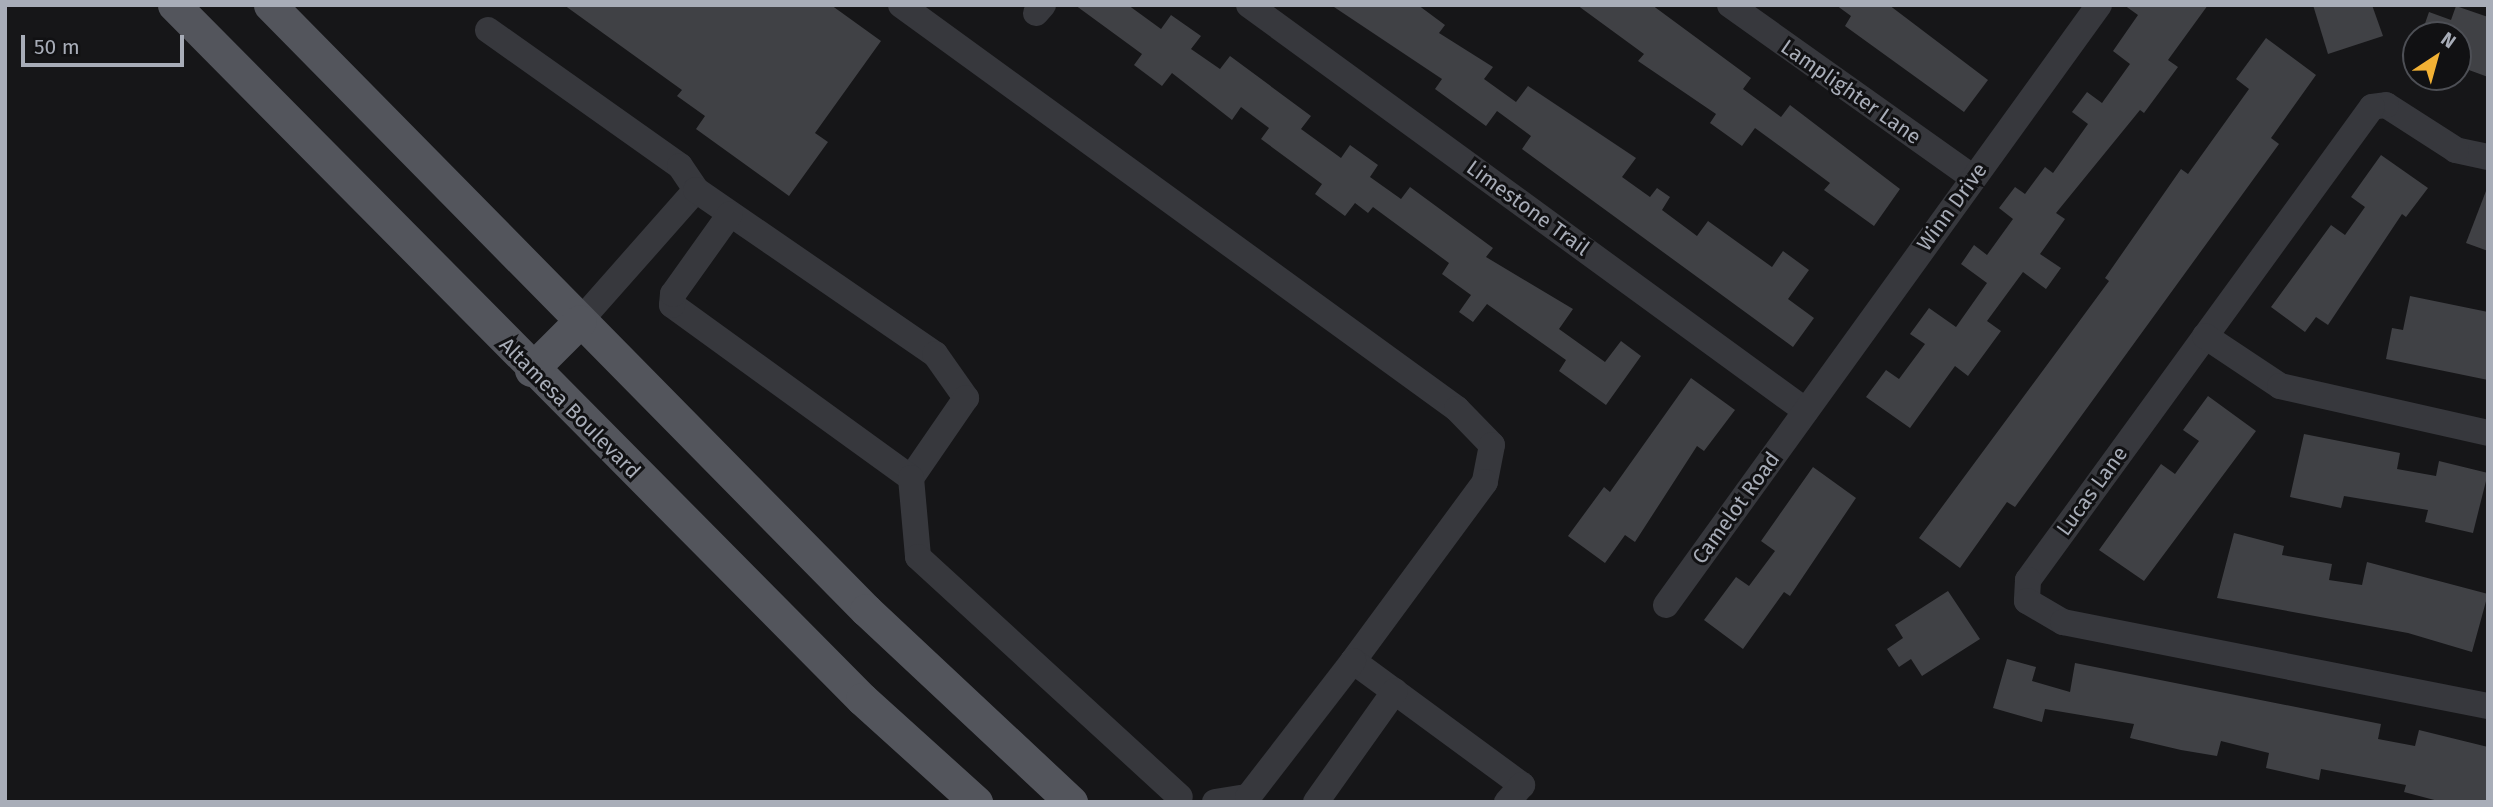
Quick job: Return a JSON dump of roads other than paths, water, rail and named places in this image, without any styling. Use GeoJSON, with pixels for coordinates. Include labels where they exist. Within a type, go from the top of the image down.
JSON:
{"type":"FeatureCollection","features":[{"type":"Feature","properties":{"kind":"main road","name":"Altamesa Boulevard"},"geometry":{"type":"LineString","coordinates":[[174,5],[531,370],[862,699],[976,802]]}},
{"type":"Feature","properties":{"kind":"main road"},"geometry":{"type":"LineString","coordinates":[[270,5],[866,610],[1071,802]]}},
{"type":"Feature","properties":{"kind":"main road"},"geometry":{"type":"LineString","coordinates":[[531,370],[580,321]]}},
{"type":"Feature","properties":{"kind":"street"},"geometry":{"type":"LineString","coordinates":[[901,5],[1457,410],[1492,445],[1485,482],[1353,661],[1248,797],[1215,802]]}},
{"type":"Feature","properties":{"kind":"street","name":"Limestone Trail"},"geometry":{"type":"LineString","coordinates":[[1249,5],[1806,411]]}},
{"type":"Feature","properties":{"kind":"street","name":"Lamplighter Lane"},"geometry":{"type":"LineString","coordinates":[[1730,5],[1973,178]]}},
{"type":"Feature","properties":{"kind":"street","name":"Winn Drive"},"geometry":{"type":"LineString","coordinates":[[1806,411],[2099,5]]}},
{"type":"Feature","properties":{"kind":"street"},"geometry":{"type":"LineString","coordinates":[[488,30],[680,166],[696,190],[935,354],[966,398],[911,478],[918,557],[1189,800]]}},
{"type":"Feature","properties":{"kind":"street","name":"Lucas Lane"},"geometry":{"type":"LineString","coordinates":[[2488,158],[2456,150],[2386,105],[2372,107],[2028,580],[2027,601],[2063,622],[2488,706]]}},
{"type":"Feature","properties":{"kind":"street"},"geometry":{"type":"LineString","coordinates":[[580,321],[696,190]]}},
{"type":"Feature","properties":{"kind":"street"},"geometry":{"type":"LineString","coordinates":[[730,214],[673,294],[672,305],[911,478]]}},
{"type":"Feature","properties":{"kind":"street"},"geometry":{"type":"LineString","coordinates":[[2205,336],[2280,386],[2488,433]]}},
{"type":"Feature","properties":{"kind":"street","name":"Camelot Road"},"geometry":{"type":"LineString","coordinates":[[1666,604],[1806,411]]}},
{"type":"Feature","properties":{"kind":"street"},"geometry":{"type":"LineString","coordinates":[[1353,661],[1522,785],[1507,802]]}},
{"type":"Feature","properties":{"kind":"street"},"geometry":{"type":"LineString","coordinates":[[1316,802],[1395,691]]}}]}
